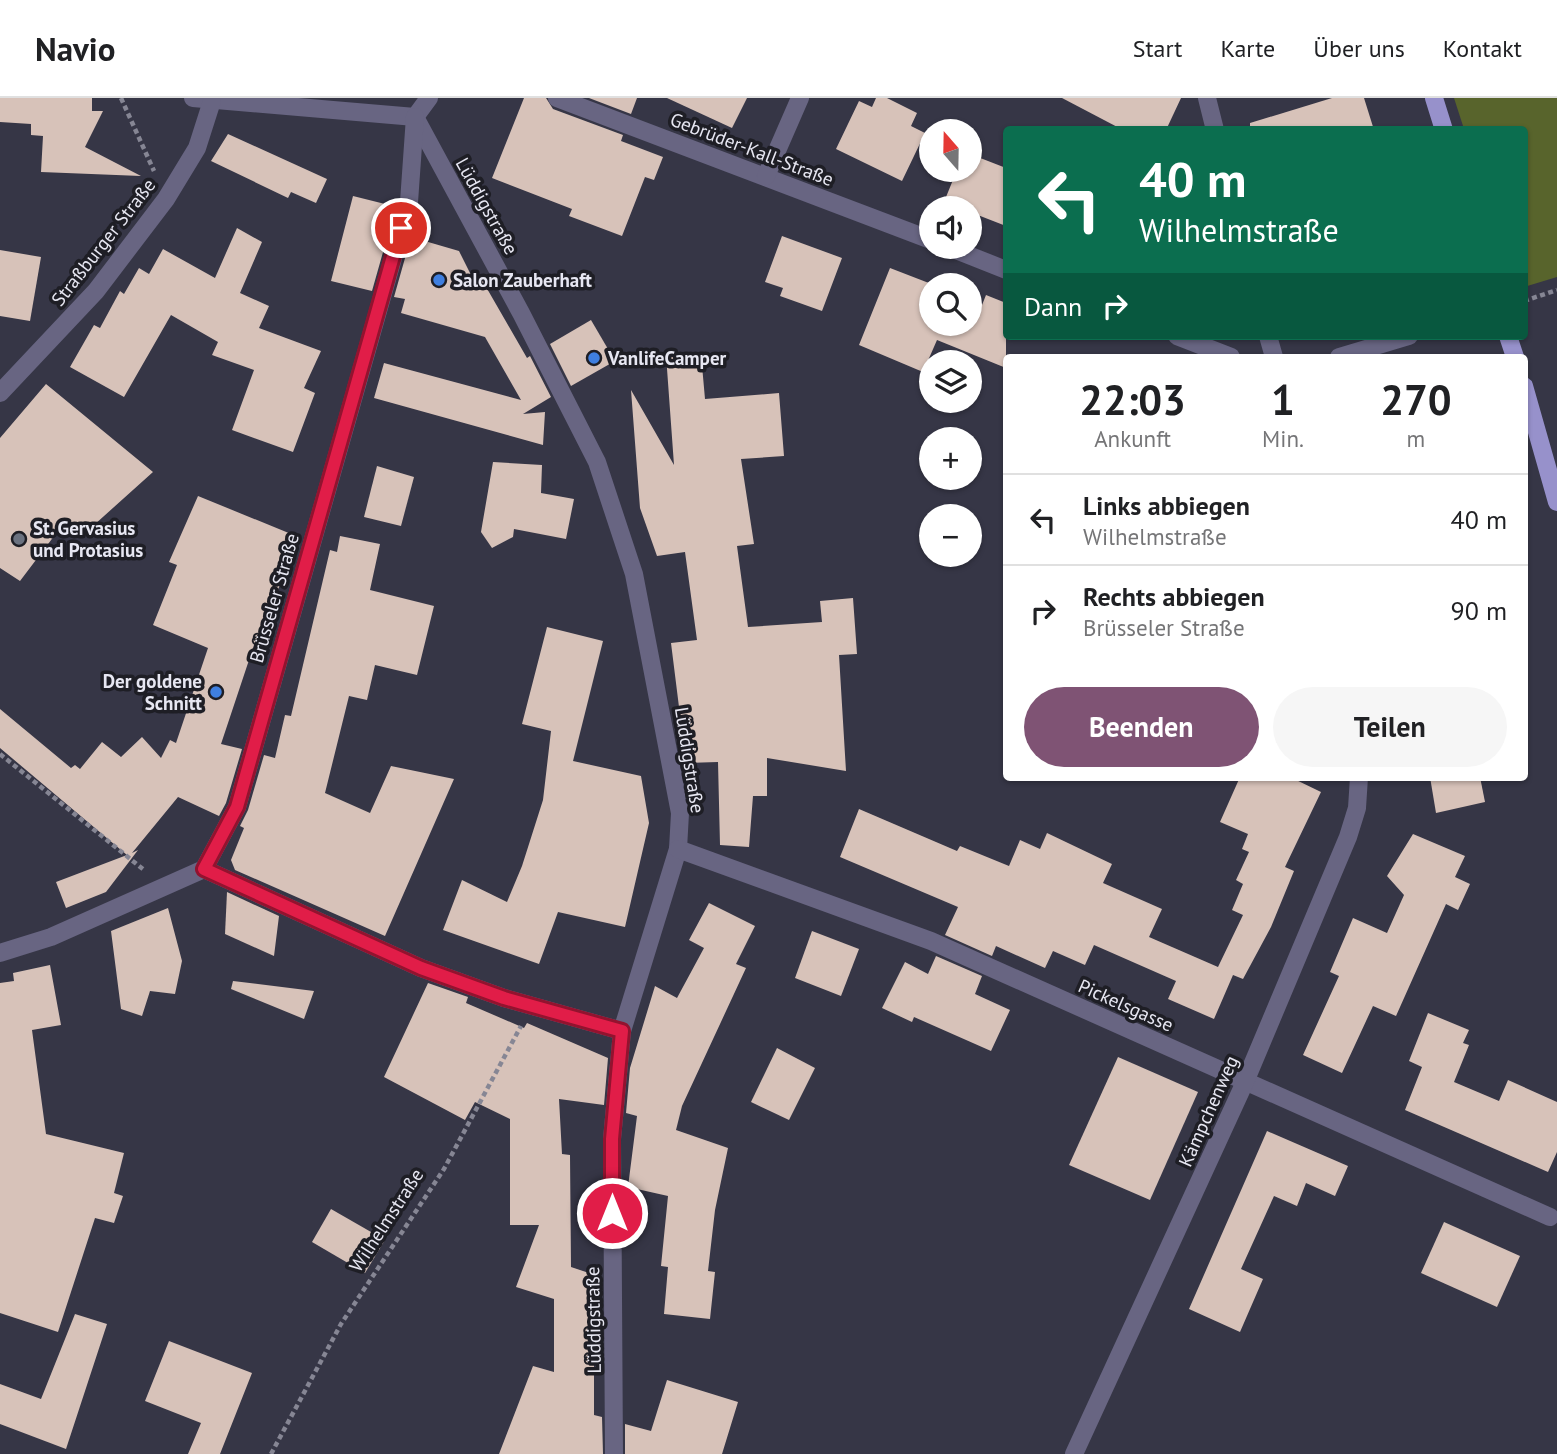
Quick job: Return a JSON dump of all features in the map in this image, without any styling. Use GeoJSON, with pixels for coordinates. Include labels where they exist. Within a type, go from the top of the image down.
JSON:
{"type":"FeatureCollection","features":[{"type":"Feature","properties":{"kind":"main road"},"geometry":{"type":"LineString","coordinates":[[1434,98],[1443,126]]}},
{"type":"Feature","properties":{"kind":"main road"},"geometry":{"type":"LineString","coordinates":[[1528,400],[1557,502]]}},
{"type":"Feature","properties":{"kind":"street"},"geometry":{"type":"LineString","coordinates":[[193,98],[415,117],[429,98]]}},
{"type":"Feature","properties":{"kind":"street","name":"Gebrüder-Kall-Straße"},"geometry":{"type":"LineString","coordinates":[[557,98],[919,235]]}},
{"type":"Feature","properties":{"kind":"street"},"geometry":{"type":"LineString","coordinates":[[766,176],[800,98]]}},
{"type":"Feature","properties":{"kind":"street"},"geometry":{"type":"LineString","coordinates":[[1206,98],[1214,126]]}},
{"type":"Feature","properties":{"kind":"street","name":"Straßburger Straße"},"geometry":{"type":"LineString","coordinates":[[0,393],[96,291],[166,199],[197,148],[212,101]]}},
{"type":"Feature","properties":{"kind":"street","name":"Lüddigstraße"},"geometry":{"type":"LineString","coordinates":[[415,117],[521,313],[597,462],[634,574],[680,813],[678,849],[622,1031],[612,1139],[614,1454]]}},
{"type":"Feature","properties":{"kind":"street","name":"Brüsseler Straße"},"geometry":{"type":"LineString","coordinates":[[204,869],[237,807],[409,202],[415,117]]}},
{"type":"Feature","properties":{"kind":"street"},"geometry":{"type":"LineString","coordinates":[[978,259],[1003,269]]}},
{"type":"Feature","properties":{"kind":"street"},"geometry":{"type":"LineString","coordinates":[[1187,340],[1223,354]]}},
{"type":"Feature","properties":{"kind":"street"},"geometry":{"type":"LineString","coordinates":[[1349,354],[1396,340]]}},
{"type":"Feature","properties":{"kind":"street","name":"Kämpchenweg"},"geometry":{"type":"LineString","coordinates":[[1074,1454],[1245,1082],[1348,837],[1357,808],[1359,781]]}},
{"type":"Feature","properties":{"kind":"street","name":"Pickelsgasse"},"geometry":{"type":"LineString","coordinates":[[678,849],[931,941],[1550,1217]]}},
{"type":"Feature","properties":{"kind":"street"},"geometry":{"type":"LineString","coordinates":[[0,953],[51,937],[167,888],[204,869],[421,968],[532,1006],[622,1031]]}},
{"type":"Feature","properties":{"kind":"path"},"geometry":{"type":"LineString","coordinates":[[121,98],[166,199]]}},
{"type":"Feature","properties":{"kind":"path"},"geometry":{"type":"LineString","coordinates":[[1528,300],[1557,290]]}},
{"type":"Feature","properties":{"kind":"path"},"geometry":{"type":"LineString","coordinates":[[0,754],[167,888]]}},
{"type":"Feature","properties":{"kind":"path","name":"Wilhelmstraße"},"geometry":{"type":"LineString","coordinates":[[271,1454],[341,1324],[444,1169],[532,1006]]}},
{"type":"Feature","properties":{"kind":"green space"},"geometry":{"type":"Polygon","coordinates":[[[1454,98],[1557,98],[1557,277],[1528,286],[1528,126],[1463,126],[1454,98]]]}},
{"type":"Feature","properties":{"kind":"building"},"geometry":{"type":"Polygon","coordinates":[[[0,98],[92,98],[92,111],[103,111],[85,147],[141,176],[41,172],[43,136],[31,135],[31,124],[0,122],[0,98]]]}},
{"type":"Feature","properties":{"kind":"building"},"geometry":{"type":"Polygon","coordinates":[[[524,98],[546,98],[553,109],[623,135],[621,141],[663,157],[654,180],[645,177],[622,236],[569,216],[572,209],[492,178],[524,98]]]}},
{"type":"Feature","properties":{"kind":"building"},"geometry":{"type":"Polygon","coordinates":[[[589,98],[637,98],[631,114],[589,98]]]}},
{"type":"Feature","properties":{"kind":"building"},"geometry":{"type":"Polygon","coordinates":[[[667,98],[747,98],[732,128],[667,98]]]}},
{"type":"Feature","properties":{"kind":"building"},"geometry":{"type":"Polygon","coordinates":[[[876,98],[887,98],[917,113],[911,126],[919,130],[919,146],[902,181],[836,149],[859,101],[872,107],[876,98]]]}},
{"type":"Feature","properties":{"kind":"building"},"geometry":{"type":"Polygon","coordinates":[[[1062,98],[1181,98],[1168,126],[1115,126],[1062,98]]]}},
{"type":"Feature","properties":{"kind":"building"},"geometry":{"type":"Polygon","coordinates":[[[1332,98],[1364,98],[1373,126],[1250,126],[1250,123],[1332,98]]]}},
{"type":"Feature","properties":{"kind":"building"},"geometry":{"type":"Polygon","coordinates":[[[228,134],[327,179],[316,203],[291,192],[288,198],[211,161],[228,134]]]}},
{"type":"Feature","properties":{"kind":"building"},"geometry":{"type":"Polygon","coordinates":[[[982,159],[1003,167],[1003,225],[982,217],[982,196],[946,196],[952,182],[982,182],[982,159]]]}},
{"type":"Feature","properties":{"kind":"building"},"geometry":{"type":"Polygon","coordinates":[[[353,196],[385,204],[379,228],[389,231],[372,291],[331,281],[353,196]]]}},
{"type":"Feature","properties":{"kind":"building"},"geometry":{"type":"Polygon","coordinates":[[[237,228],[262,242],[240,293],[269,306],[259,328],[321,351],[304,388],[315,393],[293,452],[232,430],[254,370],[212,355],[218,342],[171,315],[124,397],[70,367],[94,325],[100,328],[120,291],[124,294],[139,268],[149,274],[163,249],[215,278],[237,228]]]}},
{"type":"Feature","properties":{"kind":"building"},"geometry":{"type":"Polygon","coordinates":[[[782,236],[842,258],[822,311],[780,296],[783,288],[765,282],[782,236]]]}},
{"type":"Feature","properties":{"kind":"building"},"geometry":{"type":"Polygon","coordinates":[[[411,237],[459,251],[470,273],[478,273],[527,358],[530,356],[551,397],[523,414],[545,412],[543,445],[374,398],[384,363],[521,400],[485,337],[401,313],[405,299],[394,297],[411,237]]]}},
{"type":"Feature","properties":{"kind":"building"},"geometry":{"type":"Polygon","coordinates":[[[0,250],[41,257],[30,321],[0,316],[0,250]]]}},
{"type":"Feature","properties":{"kind":"building"},"geometry":{"type":"Polygon","coordinates":[[[890,268],[919,279],[919,336],[982,336],[982,305],[986,295],[1003,302],[1003,340],[1006,340],[1006,354],[1003,354],[1003,367],[982,358],[982,350],[962,350],[937,340],[933,350],[919,350],[919,370],[859,345],[890,268]]]}},
{"type":"Feature","properties":{"kind":"building"},"geometry":{"type":"Polygon","coordinates":[[[591,320],[615,361],[571,386],[550,344],[591,320]]]}},
{"type":"Feature","properties":{"kind":"building"},"geometry":{"type":"Polygon","coordinates":[[[701,354],[705,399],[779,393],[784,456],[741,459],[754,544],[737,546],[748,627],[822,622],[820,601],[853,598],[857,654],[839,655],[846,771],[767,758],[767,796],[753,796],[749,847],[720,845],[718,762],[686,763],[671,643],[697,640],[685,552],[657,556],[640,508],[631,390],[674,465],[666,355],[701,354]]]}},
{"type":"Feature","properties":{"kind":"building"},"geometry":{"type":"Polygon","coordinates":[[[46,384],[153,472],[84,534],[67,519],[20,581],[0,568],[0,438],[46,384]]]}},
{"type":"Feature","properties":{"kind":"building"},"geometry":{"type":"Polygon","coordinates":[[[493,462],[542,465],[541,493],[574,499],[566,539],[514,529],[513,537],[492,548],[481,532],[493,462]]]}},
{"type":"Feature","properties":{"kind":"building"},"geometry":{"type":"Polygon","coordinates":[[[377,466],[414,477],[401,526],[364,517],[377,466]]]}},
{"type":"Feature","properties":{"kind":"building"},"geometry":{"type":"Polygon","coordinates":[[[198,496],[296,536],[260,644],[255,642],[221,744],[242,749],[226,803],[219,816],[178,797],[132,853],[138,850],[106,892],[66,908],[56,882],[127,855],[0,748],[0,709],[71,768],[75,765],[80,769],[102,742],[121,757],[142,737],[161,758],[170,740],[176,743],[208,648],[153,625],[177,565],[169,562],[198,496]]]}},
{"type":"Feature","properties":{"kind":"building"},"geometry":{"type":"Polygon","coordinates":[[[340,536],[380,544],[370,590],[434,606],[417,675],[375,665],[367,700],[349,696],[325,793],[370,813],[391,766],[454,779],[385,936],[235,870],[231,860],[244,828],[240,826],[248,810],[264,755],[275,758],[285,715],[291,716],[330,550],[337,552],[340,536]]]}},
{"type":"Feature","properties":{"kind":"building"},"geometry":{"type":"Polygon","coordinates":[[[547,627],[603,641],[573,761],[641,776],[649,823],[625,927],[558,912],[539,964],[443,930],[462,880],[507,902],[522,866],[543,800],[551,731],[522,724],[547,627]]]}},
{"type":"Feature","properties":{"kind":"building"},"geometry":{"type":"Polygon","coordinates":[[[1238,781],[1298,781],[1321,792],[1285,867],[1294,871],[1271,927],[1243,979],[1233,975],[1214,1019],[1168,999],[1176,981],[1094,945],[1085,965],[1053,951],[1045,968],[996,946],[992,956],[945,935],[958,907],[840,857],[859,809],[957,851],[960,846],[1009,866],[1020,840],[1040,849],[1047,833],[1112,864],[1103,883],[1162,909],[1149,937],[1218,967],[1243,915],[1232,910],[1243,884],[1236,880],[1249,852],[1242,849],[1248,834],[1220,822],[1238,781]]]}},
{"type":"Feature","properties":{"kind":"building"},"geometry":{"type":"Polygon","coordinates":[[[1431,781],[1481,781],[1485,802],[1436,813],[1431,781]]]}},
{"type":"Feature","properties":{"kind":"building"},"geometry":{"type":"Polygon","coordinates":[[[1413,834],[1465,856],[1455,877],[1470,884],[1458,910],[1446,904],[1396,1016],[1373,1006],[1342,1073],[1303,1055],[1339,976],[1330,972],[1353,918],[1387,933],[1404,895],[1387,876],[1413,834]]]}},
{"type":"Feature","properties":{"kind":"building"},"geometry":{"type":"Polygon","coordinates":[[[227,892],[279,916],[274,956],[225,934],[227,892]]]}},
{"type":"Feature","properties":{"kind":"building"},"geometry":{"type":"Polygon","coordinates":[[[709,903],[755,926],[736,964],[746,968],[682,1106],[676,1130],[728,1148],[715,1210],[708,1271],[715,1272],[710,1319],[664,1314],[668,1267],[661,1266],[668,1196],[628,1187],[637,1116],[626,1113],[630,1068],[655,986],[677,998],[704,948],[689,940],[709,903]]]}},
{"type":"Feature","properties":{"kind":"building"},"geometry":{"type":"Polygon","coordinates":[[[168,908],[182,961],[175,994],[150,991],[142,1016],[121,1009],[111,931],[168,908]]]}},
{"type":"Feature","properties":{"kind":"building"},"geometry":{"type":"Polygon","coordinates":[[[812,931],[859,949],[841,996],[795,978],[812,931]]]}},
{"type":"Feature","properties":{"kind":"building"},"geometry":{"type":"Polygon","coordinates":[[[936,956],[982,976],[975,994],[1010,1010],[991,1051],[914,1017],[912,1022],[882,1008],[905,962],[928,974],[936,956]]]}},
{"type":"Feature","properties":{"kind":"building"},"geometry":{"type":"Polygon","coordinates":[[[50,965],[61,1025],[32,1030],[46,1134],[124,1153],[114,1193],[123,1196],[114,1223],[95,1218],[58,1332],[0,1313],[0,983],[14,981],[13,973],[50,965]]]}},
{"type":"Feature","properties":{"kind":"building"},"geometry":{"type":"Polygon","coordinates":[[[233,981],[314,991],[304,1019],[231,989],[233,981]]]}},
{"type":"Feature","properties":{"kind":"building"},"geometry":{"type":"Polygon","coordinates":[[[428,983],[468,997],[466,1003],[524,1028],[527,1023],[608,1058],[604,1105],[559,1099],[562,1154],[570,1155],[571,1267],[589,1273],[589,1330],[594,1331],[594,1415],[602,1417],[603,1454],[499,1454],[533,1366],[554,1372],[554,1299],[516,1287],[539,1225],[510,1225],[510,1119],[475,1102],[465,1120],[384,1077],[428,983]]]}},
{"type":"Feature","properties":{"kind":"building"},"geometry":{"type":"Polygon","coordinates":[[[1428,1013],[1469,1030],[1463,1043],[1469,1045],[1454,1082],[1499,1101],[1508,1080],[1557,1102],[1557,1152],[1548,1172],[1405,1110],[1422,1067],[1409,1061],[1428,1013]]]}},
{"type":"Feature","properties":{"kind":"building"},"geometry":{"type":"Polygon","coordinates":[[[777,1048],[815,1068],[789,1120],[751,1102],[777,1048]]]}},
{"type":"Feature","properties":{"kind":"building"},"geometry":{"type":"Polygon","coordinates":[[[1118,1057],[1198,1092],[1150,1200],[1069,1165],[1118,1057]]]}},
{"type":"Feature","properties":{"kind":"building"},"geometry":{"type":"Polygon","coordinates":[[[1267,1131],[1348,1166],[1335,1196],[1306,1183],[1297,1206],[1274,1196],[1241,1269],[1263,1279],[1240,1332],[1189,1309],[1267,1131]]]}},
{"type":"Feature","properties":{"kind":"building"},"geometry":{"type":"Polygon","coordinates":[[[331,1209],[385,1240],[365,1273],[312,1242],[331,1209]]]}},
{"type":"Feature","properties":{"kind":"building"},"geometry":{"type":"Polygon","coordinates":[[[1444,1222],[1520,1256],[1497,1307],[1421,1273],[1444,1222]]]}},
{"type":"Feature","properties":{"kind":"building"},"geometry":{"type":"Polygon","coordinates":[[[75,1314],[107,1324],[66,1449],[0,1424],[0,1384],[41,1399],[75,1314]]]}},
{"type":"Feature","properties":{"kind":"building"},"geometry":{"type":"Polygon","coordinates":[[[169,1341],[252,1373],[220,1454],[188,1454],[201,1423],[145,1401],[169,1341]]]}},
{"type":"Feature","properties":{"kind":"building"},"geometry":{"type":"Polygon","coordinates":[[[667,1380],[738,1402],[722,1454],[625,1454],[625,1424],[651,1431],[667,1380]]]}},
{"type":"Feature","properties":{"kind":"place","name":"Salon Zauberhaft"},"geometry":{"type":"Point","coordinates":[439,280]}},
{"type":"Feature","properties":{"kind":"place","name":"VanlifeCamper"},"geometry":{"type":"Point","coordinates":[594,358]}},
{"type":"Feature","properties":{"kind":"place","name":"St. Gervasius und Protasius"},"geometry":{"type":"Point","coordinates":[19,539]}},
{"type":"Feature","properties":{"kind":"place","name":"Der goldene Schnitt"},"geometry":{"type":"Point","coordinates":[216,692]}},
{"type":"Feature","properties":{"kind":"route"},"geometry":{"type":"LineString","coordinates":[[401,228],[237,807],[204,869],[421,968],[504,998],[622,1031],[612,1139],[612,1213]]}}]}
